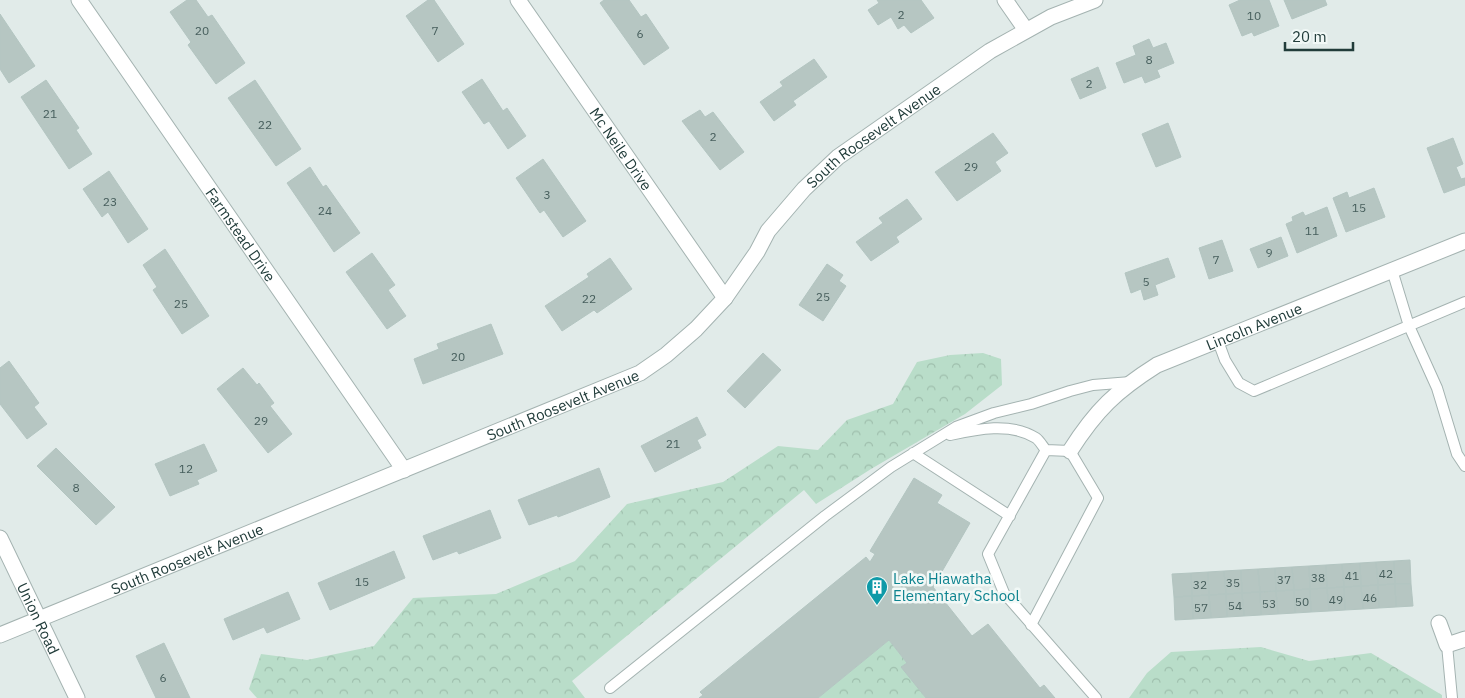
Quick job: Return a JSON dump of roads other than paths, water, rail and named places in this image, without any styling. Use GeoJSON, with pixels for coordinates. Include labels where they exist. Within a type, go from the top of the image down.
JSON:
{"type":"FeatureCollection","features":[{"type":"Feature","properties":{"kind":"street","name":"Farmstead Drive"},"geometry":{"type":"LineString","coordinates":[[79,0],[404,470]]}},
{"type":"Feature","properties":{"kind":"street","name":"Mc Neile Drive"},"geometry":{"type":"LineString","coordinates":[[518,0],[725,298]]}},
{"type":"Feature","properties":{"kind":"street"},"geometry":{"type":"LineString","coordinates":[[1005,0],[1026,30]]}},
{"type":"Feature","properties":{"kind":"street","name":"South Roosevelt Avenue"},"geometry":{"type":"LineString","coordinates":[[0,636],[640,373],[666,355],[696,329],[725,298],[757,252],[768,231],[804,188],[838,157],[990,51],[1051,17],[1095,0]]}},
{"type":"Feature","properties":{"kind":"street","name":"Lincoln Avenue"},"geometry":{"type":"LineString","coordinates":[[1070,451],[1087,424],[1107,401],[1157,365],[1465,241]]}},
{"type":"Feature","properties":{"kind":"street","name":"Union Road"},"geometry":{"type":"LineString","coordinates":[[0,538],[77,698]]}},
{"type":"Feature","properties":{"kind":"street"},"geometry":{"type":"LineString","coordinates":[[1439,623],[1447,645],[1465,639]]}},
{"type":"Feature","properties":{"kind":"lane"},"geometry":{"type":"LineString","coordinates":[[1392,270],[1409,326],[1437,388],[1458,454],[1465,466]]}},
{"type":"Feature","properties":{"kind":"lane"},"geometry":{"type":"LineString","coordinates":[[1218,341],[1225,360],[1239,384],[1254,392],[1465,302]]}},
{"type":"Feature","properties":{"kind":"lane"},"geometry":{"type":"LineString","coordinates":[[610,688],[825,516],[891,467],[956,427],[994,413],[1093,385],[1131,382]]}},
{"type":"Feature","properties":{"kind":"lane"},"geometry":{"type":"LineString","coordinates":[[939,437],[968,431],[1001,428],[1022,431],[1037,439],[1046,450],[1070,451],[1098,498],[1031,625]]}},
{"type":"Feature","properties":{"kind":"lane"},"geometry":{"type":"LineString","coordinates":[[1046,450],[988,554],[1004,593],[1096,698]]}},
{"type":"Feature","properties":{"kind":"lane"},"geometry":{"type":"LineString","coordinates":[[913,453],[1010,516]]}},
{"type":"Feature","properties":{"kind":"lane"},"geometry":{"type":"LineString","coordinates":[[1447,645],[1452,698]]}},
{"type":"Feature","properties":{"kind":"place","name":"Lake Hiawatha Elementary School"},"geometry":{"type":"Point","coordinates":[877,606]}}]}
